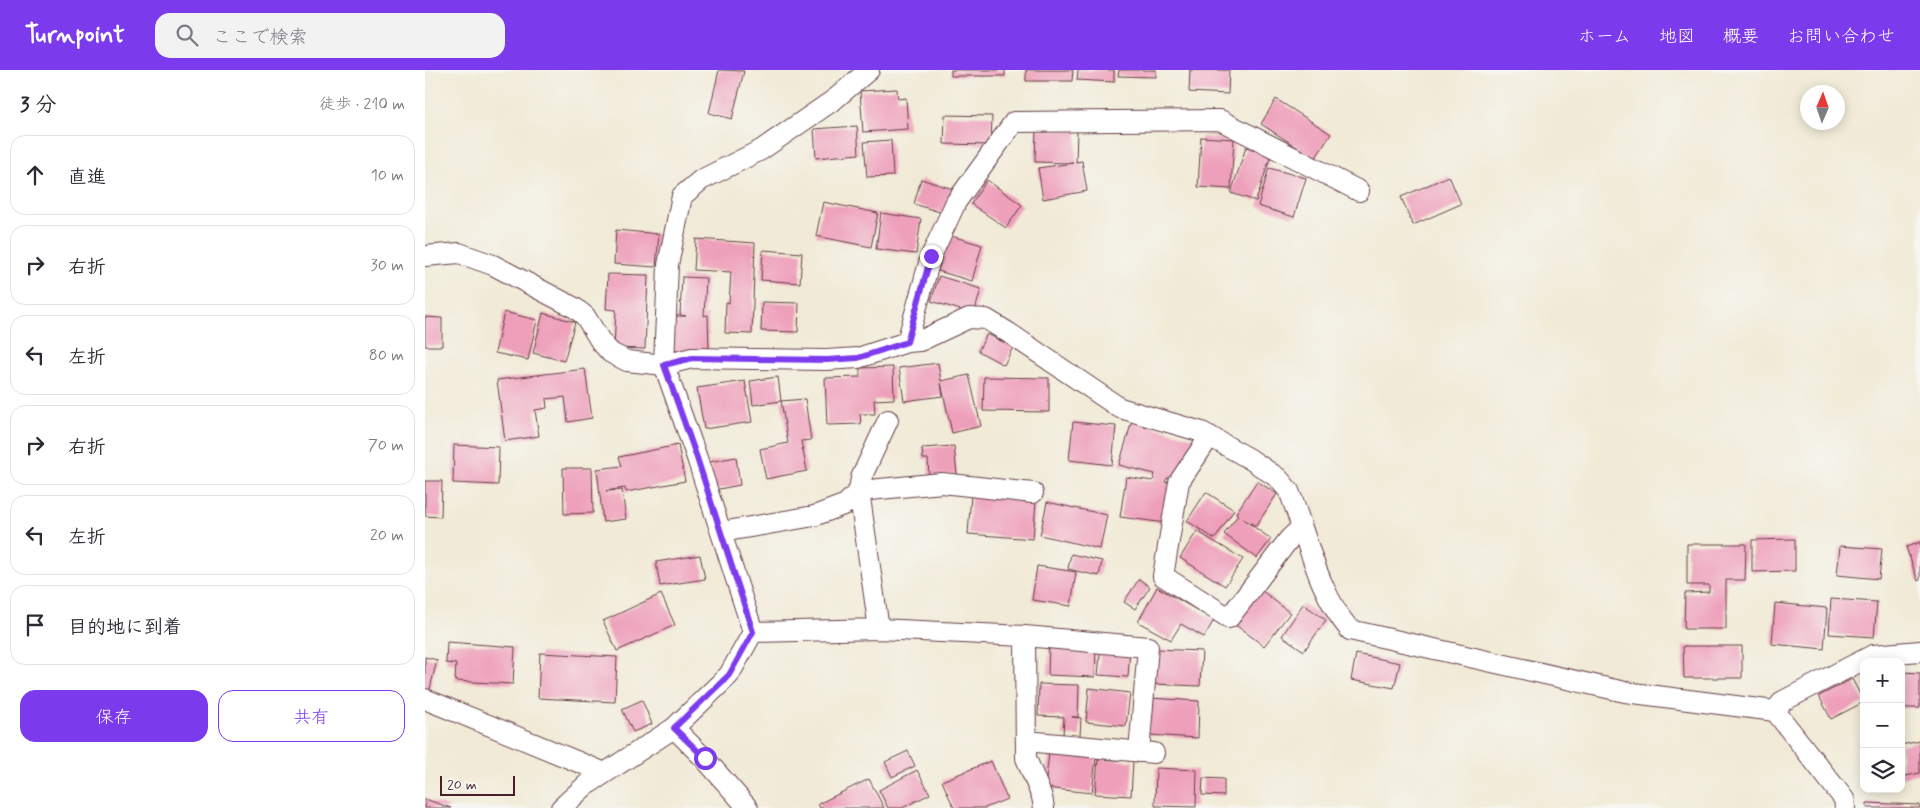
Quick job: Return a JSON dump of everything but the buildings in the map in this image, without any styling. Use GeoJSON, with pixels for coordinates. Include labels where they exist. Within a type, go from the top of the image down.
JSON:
{"type":"FeatureCollection","features":[{"type":"Feature","properties":{"kind":"street"},"geometry":{"type":"LineString","coordinates":[[561,808],[585,786],[674,728],[729,675],[753,632],[664,365],[668,265],[682,196],[701,180],[761,150],[835,99],[869,70]]}},
{"type":"Feature","properties":{"kind":"street"},"geometry":{"type":"LineString","coordinates":[[907,342],[931,256],[956,202],[1014,122],[1220,120],[1359,191]]}},
{"type":"Feature","properties":{"kind":"street"},"geometry":{"type":"LineString","coordinates":[[425,256],[459,253],[493,265],[575,308],[585,316],[601,342],[611,353],[627,361],[664,365],[692,358],[827,360],[858,358],[907,342],[919,341],[969,318],[986,319],[1120,408],[1202,432],[1279,478],[1289,491],[1324,589],[1338,616],[1350,630],[1625,692],[1775,712],[1844,799],[1845,808]]}},
{"type":"Feature","properties":{"kind":"street"},"geometry":{"type":"LineString","coordinates":[[879,629],[859,491],[861,478],[888,420]]}},
{"type":"Feature","properties":{"kind":"street"},"geometry":{"type":"LineString","coordinates":[[1211,436],[1191,461],[1179,482],[1163,576],[1229,618],[1290,538],[1303,527]]}},
{"type":"Feature","properties":{"kind":"street"},"geometry":{"type":"LineString","coordinates":[[721,532],[814,516],[847,504],[859,491],[942,483],[1033,493]]}},
{"type":"Feature","properties":{"kind":"street"},"geometry":{"type":"LineString","coordinates":[[753,632],[879,629],[1025,636],[1148,647],[1147,753],[1026,741]]}},
{"type":"Feature","properties":{"kind":"street"},"geometry":{"type":"LineString","coordinates":[[1025,636],[1026,758],[1044,808]]}},
{"type":"Feature","properties":{"kind":"street"},"geometry":{"type":"LineString","coordinates":[[1775,712],[1783,701],[1873,655],[1920,651]]}},
{"type":"Feature","properties":{"kind":"street"},"geometry":{"type":"LineString","coordinates":[[425,699],[605,773]]}},
{"type":"Feature","properties":{"kind":"street"},"geometry":{"type":"LineString","coordinates":[[674,728],[705,758],[747,808]]}},
{"type":"Feature","properties":{"kind":"route"},"geometry":{"type":"LineString","coordinates":[[705,758],[674,728],[729,675],[753,632],[697,458],[664,365],[692,358],[827,360],[858,358],[907,342],[931,256]]}}]}
